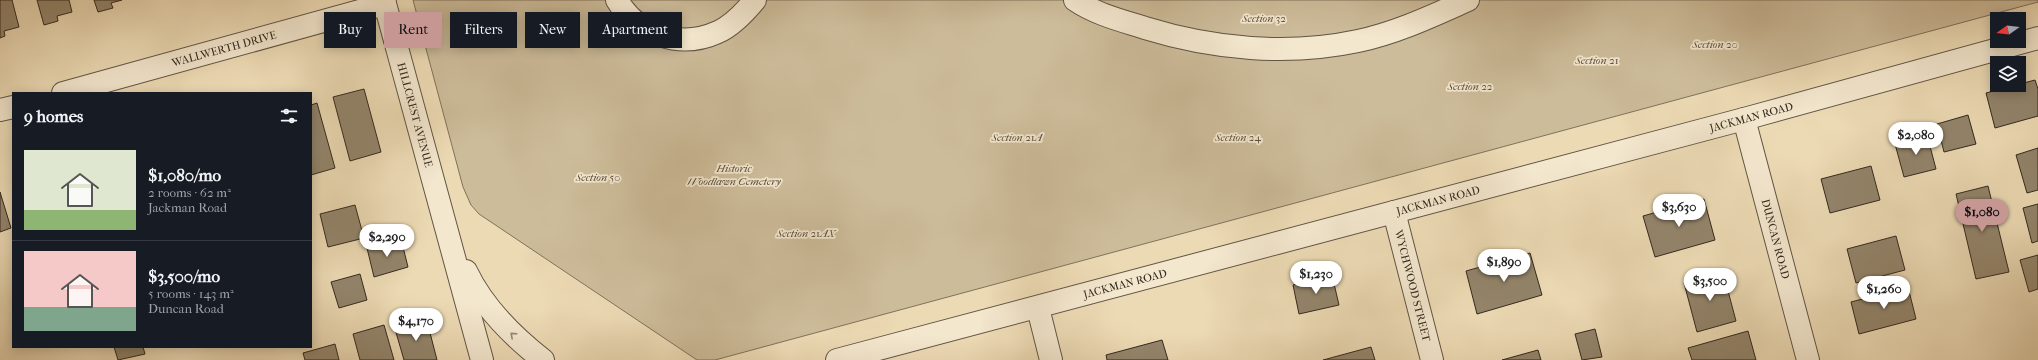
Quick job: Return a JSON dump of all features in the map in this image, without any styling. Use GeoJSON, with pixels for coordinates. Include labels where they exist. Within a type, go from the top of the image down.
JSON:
{"type":"FeatureCollection","features":[{"type":"Feature","properties":{"kind":"street"},"geometry":{"type":"LineString","coordinates":[[617,0],[634,20],[648,31],[686,41],[703,38],[719,32],[735,21],[755,0]]}},
{"type":"Feature","properties":{"kind":"street"},"geometry":{"type":"LineString","coordinates":[[1075,0],[1112,17],[1204,43],[1284,50],[1324,47],[1358,41],[1416,23],[1468,0]]}},
{"type":"Feature","properties":{"kind":"street","name":"WALLWERTH DRIVE"},"geometry":{"type":"LineString","coordinates":[[67,92],[384,2]]}},
{"type":"Feature","properties":{"kind":"street","name":"HILLCREST AVENUE"},"geometry":{"type":"LineString","coordinates":[[384,2],[482,360]]}},
{"type":"Feature","properties":{"kind":"street","name":"JACKMAN ROAD"},"geometry":{"type":"LineString","coordinates":[[837,360],[1038,308],[2038,38]]}},
{"type":"Feature","properties":{"kind":"street"},"geometry":{"type":"LineString","coordinates":[[0,110],[12,107]]}},
{"type":"Feature","properties":{"kind":"street","name":"DUNCAN ROAD"},"geometry":{"type":"LineString","coordinates":[[1744,118],[1808,360]]}},
{"type":"Feature","properties":{"kind":"street","name":"WYCHWOOD STREET"},"geometry":{"type":"LineString","coordinates":[[1394,212],[1432,360]]}},
{"type":"Feature","properties":{"kind":"street","name":"HILLCREST AVENUE"},"geometry":{"type":"LineString","coordinates":[[446,229],[475,290],[502,325],[543,360]]}},
{"type":"Feature","properties":{"kind":"street"},"geometry":{"type":"LineString","coordinates":[[1038,308],[1051,360]]}},
{"type":"Feature","properties":{"kind":"green space","name":"Historic Woodlawn Cemetery"},"geometry":{"type":"Polygon","coordinates":[[[413,0],[2038,0],[2038,2],[2001,12],[1990,12],[1990,15],[715,360],[697,360],[479,214],[471,205],[463,187],[426,48],[442,48],[442,12],[416,12],[413,0]]]}},
{"type":"Feature","properties":{"kind":"building"},"geometry":{"type":"Polygon","coordinates":[[[0,0],[12,0],[19,27],[4,31],[5,36],[0,38],[0,0]]]}},
{"type":"Feature","properties":{"kind":"building"},"geometry":{"type":"Polygon","coordinates":[[[37,0],[69,0],[72,12],[57,16],[58,21],[44,25],[37,0]]]}},
{"type":"Feature","properties":{"kind":"building"},"geometry":{"type":"Polygon","coordinates":[[[94,0],[122,0],[111,3],[113,8],[98,12],[94,0]]]}},
{"type":"Feature","properties":{"kind":"building"},"geometry":{"type":"Polygon","coordinates":[[[2035,80],[2038,89],[2038,116],[1995,128],[1986,93],[2026,92],[2026,82],[2035,80]]]}},
{"type":"Feature","properties":{"kind":"building"},"geometry":{"type":"Polygon","coordinates":[[[364,89],[381,152],[350,161],[333,97],[364,89]]]}},
{"type":"Feature","properties":{"kind":"building"},"geometry":{"type":"Polygon","coordinates":[[[317,103],[335,168],[312,175],[312,105],[317,103]]]}},
{"type":"Feature","properties":{"kind":"building"},"geometry":{"type":"Polygon","coordinates":[[[1968,115],[1976,144],[1944,152],[1937,124],[1968,115]]]}},
{"type":"Feature","properties":{"kind":"building"},"geometry":{"type":"Polygon","coordinates":[[[1927,135],[1936,169],[1904,177],[1895,144],[1927,135]]]}},
{"type":"Feature","properties":{"kind":"building"},"geometry":{"type":"Polygon","coordinates":[[[2038,148],[2038,190],[2027,193],[2016,155],[2038,148]]]}},
{"type":"Feature","properties":{"kind":"building"},"geometry":{"type":"Polygon","coordinates":[[[1871,166],[1880,200],[1830,213],[1821,179],[1871,166]]]}},
{"type":"Feature","properties":{"kind":"building"},"geometry":{"type":"Polygon","coordinates":[[[1988,186],[2009,272],[1976,279],[1956,194],[1988,186]]]}},
{"type":"Feature","properties":{"kind":"building"},"geometry":{"type":"Polygon","coordinates":[[[0,192],[11,228],[0,232],[0,192]]]}},
{"type":"Feature","properties":{"kind":"building"},"geometry":{"type":"Polygon","coordinates":[[[1704,199],[1715,240],[1655,257],[1643,216],[1704,199]]]}},
{"type":"Feature","properties":{"kind":"building"},"geometry":{"type":"Polygon","coordinates":[[[2038,204],[2038,241],[2032,243],[2023,208],[2038,204]]]}},
{"type":"Feature","properties":{"kind":"building"},"geometry":{"type":"Polygon","coordinates":[[[355,205],[364,238],[328,247],[320,214],[355,205]]]}},
{"type":"Feature","properties":{"kind":"building"},"geometry":{"type":"Polygon","coordinates":[[[1896,236],[1905,270],[1856,283],[1847,249],[1896,236]]]}},
{"type":"Feature","properties":{"kind":"building"},"geometry":{"type":"Polygon","coordinates":[[[401,239],[408,267],[374,277],[367,248],[401,239]]]}},
{"type":"Feature","properties":{"kind":"building"},"geometry":{"type":"Polygon","coordinates":[[[1530,253],[1542,295],[1477,314],[1466,271],[1530,253]]]}},
{"type":"Feature","properties":{"kind":"building"},"geometry":{"type":"Polygon","coordinates":[[[2038,255],[2038,289],[2029,292],[2020,260],[2038,255]]]}},
{"type":"Feature","properties":{"kind":"building"},"geometry":{"type":"Polygon","coordinates":[[[1723,272],[1736,321],[1697,332],[1684,283],[1723,272]]]}},
{"type":"Feature","properties":{"kind":"building"},"geometry":{"type":"Polygon","coordinates":[[[360,274],[367,300],[339,308],[331,282],[360,274]]]}},
{"type":"Feature","properties":{"kind":"building"},"geometry":{"type":"Polygon","coordinates":[[[1332,275],[1339,305],[1299,314],[1293,285],[1332,275]]]}},
{"type":"Feature","properties":{"kind":"building"},"geometry":{"type":"Polygon","coordinates":[[[1908,287],[1916,319],[1859,334],[1851,302],[1908,287]]]}},
{"type":"Feature","properties":{"kind":"building"},"geometry":{"type":"Polygon","coordinates":[[[427,321],[437,360],[404,360],[395,329],[427,321]]]}},
{"type":"Feature","properties":{"kind":"building"},"geometry":{"type":"Polygon","coordinates":[[[384,325],[394,360],[360,360],[353,334],[384,325]]]}},
{"type":"Feature","properties":{"kind":"building"},"geometry":{"type":"Polygon","coordinates":[[[1595,329],[1602,357],[1582,360],[1575,334],[1595,329]]]}},
{"type":"Feature","properties":{"kind":"building"},"geometry":{"type":"Polygon","coordinates":[[[1748,331],[1756,360],[1692,360],[1688,348],[1748,331]]]}},
{"type":"Feature","properties":{"kind":"building"},"geometry":{"type":"Polygon","coordinates":[[[1162,340],[1168,360],[1107,360],[1106,355],[1162,340]]]}},
{"type":"Feature","properties":{"kind":"building"},"geometry":{"type":"Polygon","coordinates":[[[335,344],[339,360],[305,360],[303,353],[335,344]]]}},
{"type":"Feature","properties":{"kind":"building"},"geometry":{"type":"Polygon","coordinates":[[[1371,347],[1375,360],[1323,360],[1371,347]]]}},
{"type":"Feature","properties":{"kind":"building"},"geometry":{"type":"Polygon","coordinates":[[[114,348],[143,348],[145,354],[118,360],[114,348]]]}},
{"type":"Feature","properties":{"kind":"building"},"geometry":{"type":"Polygon","coordinates":[[[1538,350],[1541,360],[1502,360],[1538,350]]]}},
{"type":"Feature","properties":{"kind":"park label","name":"Section 32"},"geometry":{"type":"Point","coordinates":[1264,18]}},
{"type":"Feature","properties":{"kind":"park label","name":"Section 20"},"geometry":{"type":"Point","coordinates":[1715,44]}},
{"type":"Feature","properties":{"kind":"park label","name":"Section 21"},"geometry":{"type":"Point","coordinates":[1597,60]}},
{"type":"Feature","properties":{"kind":"park label","name":"Section 22"},"geometry":{"type":"Point","coordinates":[1470,86]}},
{"type":"Feature","properties":{"kind":"park label","name":"Section 21A"},"geometry":{"type":"Point","coordinates":[1017,137]}},
{"type":"Feature","properties":{"kind":"park label","name":"Section 24"},"geometry":{"type":"Point","coordinates":[1238,137]}},
{"type":"Feature","properties":{"kind":"park label","name":"Section 50"},"geometry":{"type":"Point","coordinates":[598,177]}},
{"type":"Feature","properties":{"kind":"park label","name":"Section 21AX"},"geometry":{"type":"Point","coordinates":[806,233]}}]}
